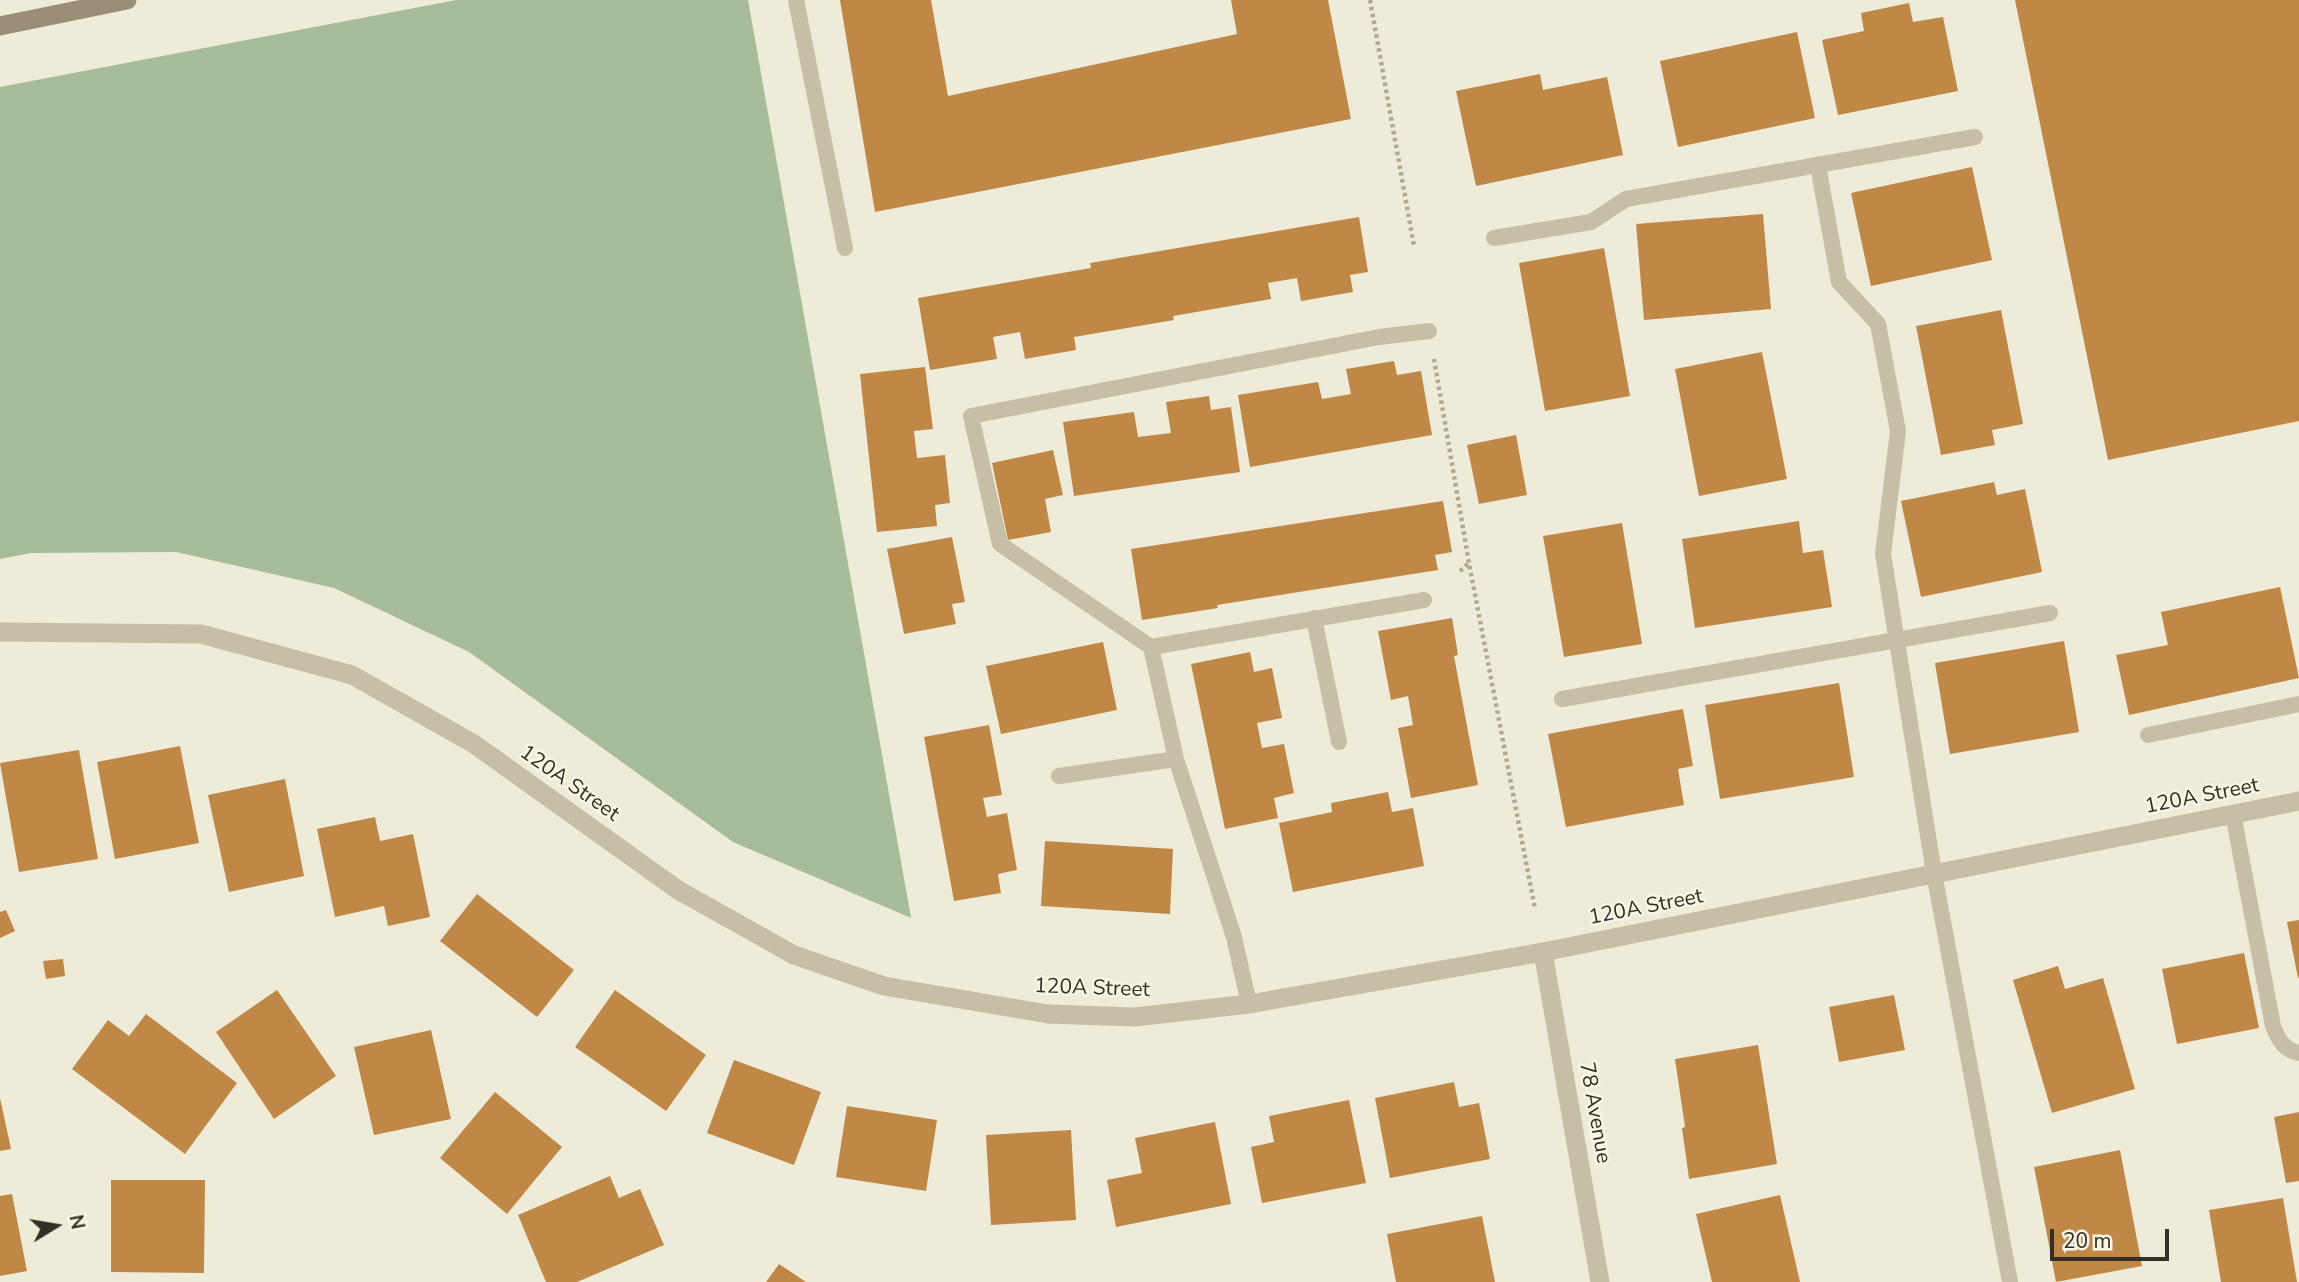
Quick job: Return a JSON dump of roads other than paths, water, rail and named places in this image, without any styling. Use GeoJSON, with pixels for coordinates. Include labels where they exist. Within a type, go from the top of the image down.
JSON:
{"type":"FeatureCollection","features":[{"type":"Feature","properties":{"kind":"main road"},"geometry":{"type":"LineString","coordinates":[[0,26],[127,0]]}},
{"type":"Feature","properties":{"kind":"street","name":"120A Street"},"geometry":{"type":"LineString","coordinates":[[0,632],[201,634],[352,674],[474,744],[678,890],[794,954],[884,986],[1048,1014],[1135,1017],[1249,1004],[1543,952],[2299,801]]}},
{"type":"Feature","properties":{"kind":"street","name":"78 Avenue"},"geometry":{"type":"LineString","coordinates":[[1543,952],[1600,1282]]}},
{"type":"Feature","properties":{"kind":"lane"},"geometry":{"type":"LineString","coordinates":[[796,0],[845,248]]}},
{"type":"Feature","properties":{"kind":"lane"},"geometry":{"type":"LineString","coordinates":[[1494,238],[1591,222],[1626,199],[1975,137]]}},
{"type":"Feature","properties":{"kind":"lane"},"geometry":{"type":"LineString","coordinates":[[1818,166],[1839,282],[1878,324],[1898,431],[1883,554],[1934,873],[2010,1282]]}},
{"type":"Feature","properties":{"kind":"lane"},"geometry":{"type":"LineString","coordinates":[[1249,1004],[1234,937],[1176,759],[1151,646],[1000,544],[971,416],[1379,337],[1429,331]]}},
{"type":"Feature","properties":{"kind":"lane"},"geometry":{"type":"LineString","coordinates":[[1151,646],[1424,600]]}},
{"type":"Feature","properties":{"kind":"lane"},"geometry":{"type":"LineString","coordinates":[[1562,699],[2050,613]]}},
{"type":"Feature","properties":{"kind":"lane"},"geometry":{"type":"LineString","coordinates":[[1314,618],[1339,742]]}},
{"type":"Feature","properties":{"kind":"lane"},"geometry":{"type":"LineString","coordinates":[[2148,736],[2299,704]]}},
{"type":"Feature","properties":{"kind":"lane"},"geometry":{"type":"LineString","coordinates":[[1059,776],[1176,759]]}},
{"type":"Feature","properties":{"kind":"lane"},"geometry":{"type":"LineString","coordinates":[[2233,814],[2273,1026],[2280,1042],[2292,1052],[2299,1053]]}}]}
